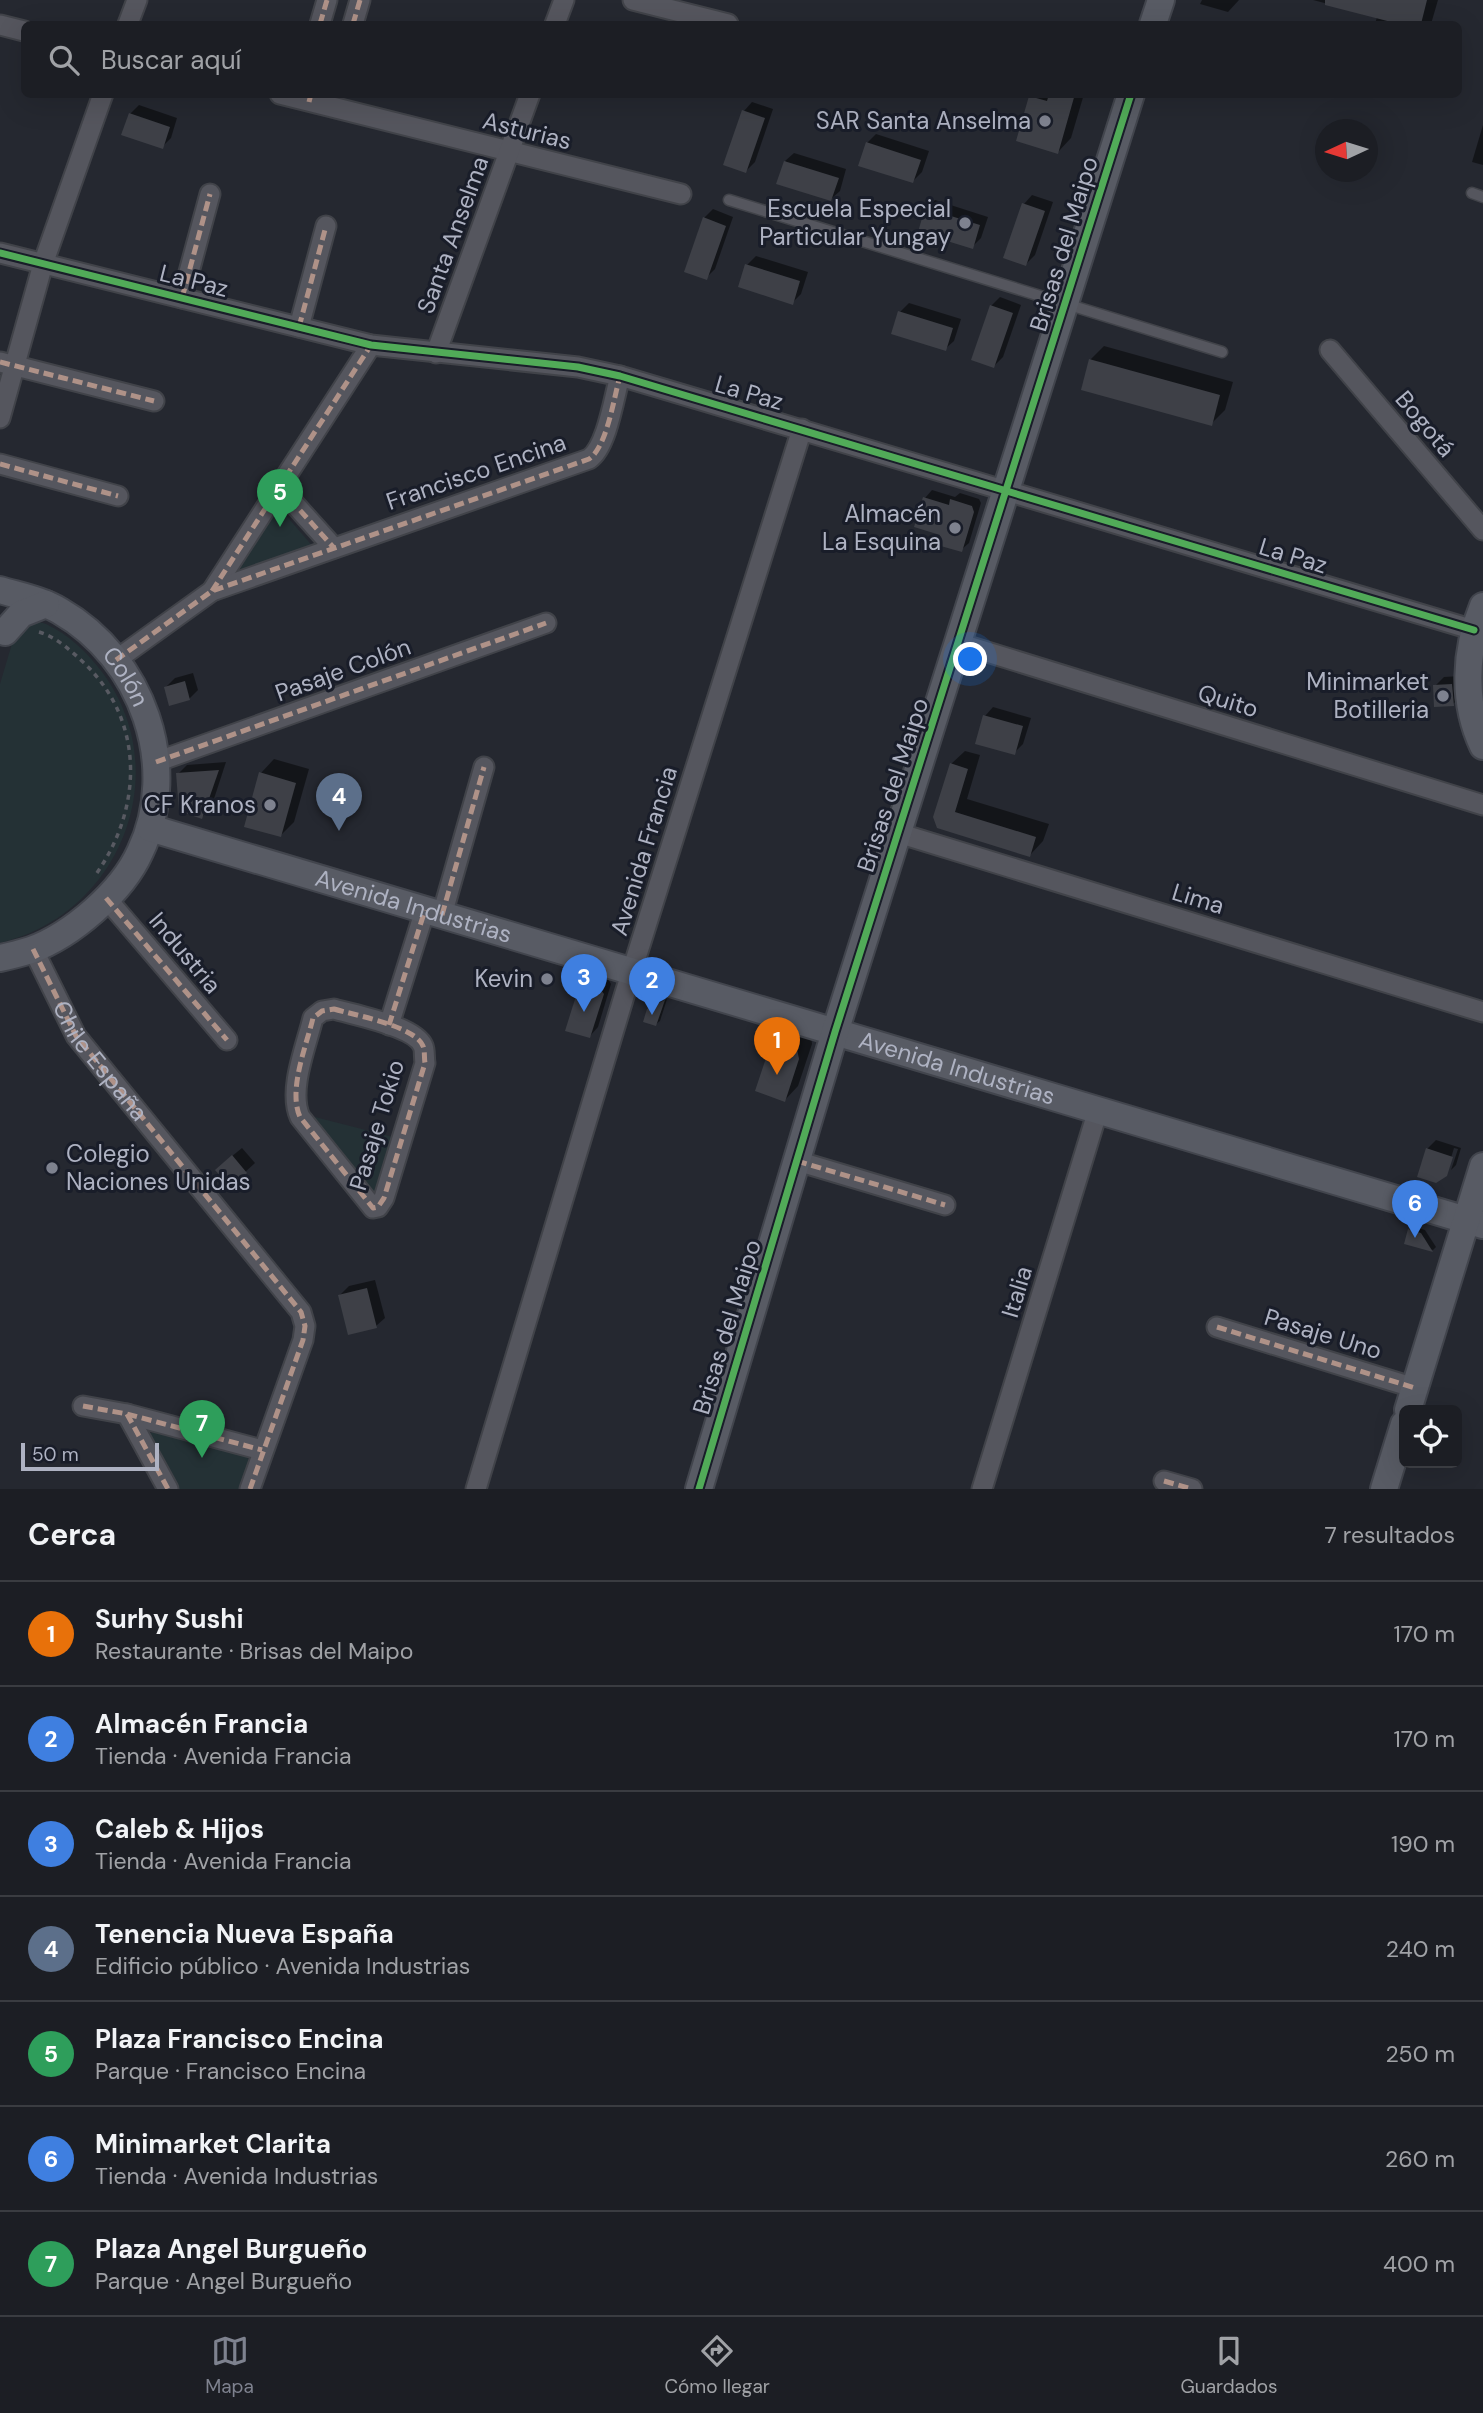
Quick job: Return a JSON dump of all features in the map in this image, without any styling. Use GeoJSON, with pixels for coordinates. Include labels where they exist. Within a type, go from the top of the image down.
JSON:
{"type":"FeatureCollection","features":[{"type":"Feature","properties":{"kind":"street"},"geometry":{"type":"LineString","coordinates":[[129,21],[136,0]]}},
{"type":"Feature","properties":{"kind":"street"},"geometry":{"type":"LineString","coordinates":[[321,21],[327,0]]}},
{"type":"Feature","properties":{"kind":"street"},"geometry":{"type":"LineString","coordinates":[[354,21],[360,0]]}},
{"type":"Feature","properties":{"kind":"street"},"geometry":{"type":"LineString","coordinates":[[556,21],[564,0]]}},
{"type":"Feature","properties":{"kind":"street"},"geometry":{"type":"LineString","coordinates":[[633,0],[716,21]]}},
{"type":"Feature","properties":{"kind":"street"},"geometry":{"type":"LineString","coordinates":[[1154,21],[1161,0]]}},
{"type":"Feature","properties":{"kind":"street"},"geometry":{"type":"LineString","coordinates":[[0,24],[21,30]]}},
{"type":"Feature","properties":{"kind":"street"},"geometry":{"type":"LineString","coordinates":[[0,418],[7,364],[102,98]]}},
{"type":"Feature","properties":{"kind":"street","name":"Asturias"},"geometry":{"type":"LineString","coordinates":[[310,98],[509,152],[681,194]]}},
{"type":"Feature","properties":{"kind":"street","name":"Santa Anselma"},"geometry":{"type":"LineString","coordinates":[[436,354],[529,98]]}},
{"type":"Feature","properties":{"kind":"street","name":"Brisas del Maipo"},"geometry":{"type":"LineString","coordinates":[[699,1489],[835,1032],[1130,98]]}},
{"type":"Feature","properties":{"kind":"street"},"geometry":{"type":"LineString","coordinates":[[182,298],[210,194]]}},
{"type":"Feature","properties":{"kind":"street"},"geometry":{"type":"LineString","coordinates":[[299,327],[326,226]]}},
{"type":"Feature","properties":{"kind":"street","name":"La Paz"},"geometry":{"type":"LineString","coordinates":[[0,253],[371,345],[578,367],[620,376],[1007,489],[1478,618]]}},
{"type":"Feature","properties":{"kind":"street","name":"Francisco Encina"},"geometry":{"type":"LineString","coordinates":[[212,592],[371,345]]}},
{"type":"Feature","properties":{"kind":"street","name":"Bogotá"},"geometry":{"type":"LineString","coordinates":[[1330,350],[1483,530]]}},
{"type":"Feature","properties":{"kind":"street"},"geometry":{"type":"LineString","coordinates":[[7,364],[153,401]]}},
{"type":"Feature","properties":{"kind":"street","name":"Francisco Encina"},"geometry":{"type":"LineString","coordinates":[[116,660],[212,592],[589,459],[601,444],[620,376]]}},
{"type":"Feature","properties":{"kind":"street","name":"Avenida Francia"},"geometry":{"type":"LineString","coordinates":[[476,1489],[632,972],[802,429]]}},
{"type":"Feature","properties":{"kind":"street"},"geometry":{"type":"LineString","coordinates":[[0,464],[118,496]]}},
{"type":"Feature","properties":{"kind":"street"},"geometry":{"type":"LineString","coordinates":[[280,488],[334,548]]}},
{"type":"Feature","properties":{"kind":"street","name":"Colón"},"geometry":{"type":"LineString","coordinates":[[0,590],[46,604],[75,620],[92,634],[129,678],[143,708],[153,740],[156,785],[150,828]]}},
{"type":"Feature","properties":{"kind":"street"},"geometry":{"type":"LineString","coordinates":[[2,629],[21,614],[46,604]]}},
{"type":"Feature","properties":{"kind":"street"},"geometry":{"type":"LineString","coordinates":[[1478,618],[1469,657],[1468,685],[1471,712],[1483,746]]}},
{"type":"Feature","properties":{"kind":"street","name":"Pasaje Colón"},"geometry":{"type":"LineString","coordinates":[[156,762],[546,623]]}},
{"type":"Feature","properties":{"kind":"street","name":"Quito"},"geometry":{"type":"LineString","coordinates":[[958,643],[1483,806]]}},
{"type":"Feature","properties":{"kind":"street","name":"Pasaje Tokio"},"geometry":{"type":"LineString","coordinates":[[389,1025],[434,912],[484,767]]}},
{"type":"Feature","properties":{"kind":"street"},"geometry":{"type":"LineString","coordinates":[[0,958],[33,949],[61,935],[86,917],[99,888],[139,854],[150,828]]}},
{"type":"Feature","properties":{"kind":"street","name":"Avenida Industrias"},"geometry":{"type":"LineString","coordinates":[[150,828],[1475,1222]]}},
{"type":"Feature","properties":{"kind":"street","name":"Lima"},"geometry":{"type":"LineString","coordinates":[[898,833],[1483,1012]]}},
{"type":"Feature","properties":{"kind":"street","name":"Industria"},"geometry":{"type":"LineString","coordinates":[[99,888],[227,1040]]}},
{"type":"Feature","properties":{"kind":"street","name":"Chile España"},"geometry":{"type":"LineString","coordinates":[[33,949],[76,1037],[301,1312],[305,1326],[303,1340],[250,1489]]}},
{"type":"Feature","properties":{"kind":"street","name":"Pasaje Tokio"},"geometry":{"type":"LineString","coordinates":[[334,1009],[389,1025],[414,1035],[423,1045],[425,1063],[384,1198],[378,1207],[373,1208],[300,1117],[295,1107],[296,1087],[313,1018],[322,1010],[334,1009]]}},
{"type":"Feature","properties":{"kind":"street","name":"Italia"},"geometry":{"type":"LineString","coordinates":[[982,1489],[1098,1110]]}},
{"type":"Feature","properties":{"kind":"street"},"geometry":{"type":"LineString","coordinates":[[797,1161],[944,1205]]}},
{"type":"Feature","properties":{"kind":"street"},"geometry":{"type":"LineString","coordinates":[[1412,1399],[1475,1222],[1483,1166]]}},
{"type":"Feature","properties":{"kind":"street","name":"Pasaje Uno"},"geometry":{"type":"LineString","coordinates":[[1217,1327],[1412,1399]]}},
{"type":"Feature","properties":{"kind":"street"},"geometry":{"type":"LineString","coordinates":[[83,1406],[127,1414],[262,1450]]}},
{"type":"Feature","properties":{"kind":"street"},"geometry":{"type":"LineString","coordinates":[[127,1414],[168,1489]]}},
{"type":"Feature","properties":{"kind":"street"},"geometry":{"type":"LineString","coordinates":[[1384,1489],[1399,1440]]}},
{"type":"Feature","properties":{"kind":"street"},"geometry":{"type":"LineString","coordinates":[[1164,1481],[1192,1489]]}},
{"type":"Feature","properties":{"kind":"lane"},"geometry":{"type":"LineString","coordinates":[[1472,193],[1483,197]]}},
{"type":"Feature","properties":{"kind":"lane"},"geometry":{"type":"LineString","coordinates":[[729,200],[1222,352]]}},
{"type":"Feature","properties":{"kind":"path"},"geometry":{"type":"LineString","coordinates":[[33,631],[59,642],[86,665],[109,695],[124,730],[131,769],[128,807],[99,888]]}},
{"type":"Feature","properties":{"kind":"shaded area"},"geometry":{"type":"Polygon","coordinates":[[[277,505],[315,549],[228,580],[277,505]]]}},
{"type":"Feature","properties":{"kind":"shaded area"},"geometry":{"type":"Polygon","coordinates":[[[19,620],[43,623],[62,633],[84,651],[102,672],[124,711],[135,753],[134,794],[124,834],[105,871],[77,903],[42,927],[0,943],[0,684],[19,620]]]}},
{"type":"Feature","properties":{"kind":"shaded area"},"geometry":{"type":"Polygon","coordinates":[[[311,1116],[393,1137],[374,1196],[311,1116]]]}},
{"type":"Feature","properties":{"kind":"shaded area"},"geometry":{"type":"Polygon","coordinates":[[[158,1429],[245,1454],[250,1462],[242,1489],[173,1489],[144,1437],[158,1429]]]}},
{"type":"Feature","properties":{"kind":"building"},"geometry":{"type":"Polygon","coordinates":[[[1325,0],[1427,0],[1422,21],[1387,21],[1325,5],[1325,0]]]}},
{"type":"Feature","properties":{"kind":"building","name":"SAR Santa Anselma"},"geometry":{"type":"Polygon","coordinates":[[[1028,98],[1047,101],[1048,98],[1074,98],[1058,154],[1016,141],[1028,98]]]}},
{"type":"Feature","properties":{"kind":"building"},"geometry":{"type":"Polygon","coordinates":[[[742,110],[765,118],[746,173],[723,165],[742,110]]]}},
{"type":"Feature","properties":{"kind":"building"},"geometry":{"type":"Polygon","coordinates":[[[129,113],[170,127],[163,149],[121,135],[129,113]]]}},
{"type":"Feature","properties":{"kind":"building"},"geometry":{"type":"Polygon","coordinates":[[[866,142],[921,160],[913,183],[858,166],[866,142]]]}},
{"type":"Feature","properties":{"kind":"building"},"geometry":{"type":"Polygon","coordinates":[[[784,161],[839,178],[831,201],[776,184],[784,161]]]}},
{"type":"Feature","properties":{"kind":"building"},"geometry":{"type":"Polygon","coordinates":[[[1022,203],[1045,211],[1026,266],[1003,258],[1022,203]]]}},
{"type":"Feature","properties":{"kind":"building"},"geometry":{"type":"Polygon","coordinates":[[[925,208],[980,225],[973,249],[918,232],[925,208]]]}},
{"type":"Feature","properties":{"kind":"building"},"geometry":{"type":"Polygon","coordinates":[[[703,217],[726,226],[707,280],[684,272],[703,217]]]}},
{"type":"Feature","properties":{"kind":"building"},"geometry":{"type":"Polygon","coordinates":[[[745,264],[800,281],[793,305],[738,287],[745,264]]]}},
{"type":"Feature","properties":{"kind":"building"},"geometry":{"type":"Polygon","coordinates":[[[990,305],[1013,313],[994,368],[971,360],[990,305]]]}},
{"type":"Feature","properties":{"kind":"building"},"geometry":{"type":"Polygon","coordinates":[[[898,311],[953,328],[946,351],[891,334],[898,311]]]}},
{"type":"Feature","properties":{"kind":"building"},"geometry":{"type":"Polygon","coordinates":[[[1089,359],[1220,395],[1212,426],[1081,390],[1089,359]]]}},
{"type":"Feature","properties":{"kind":"building"},"geometry":{"type":"Polygon","coordinates":[[[923,497],[949,505],[950,499],[972,506],[974,512],[962,552],[937,545],[940,535],[914,527],[923,497]]]}},
{"type":"Feature","properties":{"kind":"building"},"geometry":{"type":"Polygon","coordinates":[[[185,681],[190,700],[169,706],[164,687],[185,681]]]}},
{"type":"Feature","properties":{"kind":"building","name":"Minimarket Botilleria"},"geometry":{"type":"Polygon","coordinates":[[[1452,684],[1454,706],[1434,707],[1433,685],[1452,684]]]}},
{"type":"Feature","properties":{"kind":"building"},"geometry":{"type":"Polygon","coordinates":[[[983,715],[1023,726],[1015,755],[975,744],[983,715]]]}},
{"type":"Feature","properties":{"kind":"building"},"geometry":{"type":"Polygon","coordinates":[[[950,763],[968,769],[955,812],[1036,837],[1030,857],[937,828],[933,817],[950,763]]]}},
{"type":"Feature","properties":{"kind":"building"},"geometry":{"type":"Polygon","coordinates":[[[219,770],[202,819],[179,811],[176,773],[219,770]]]}},
{"type":"Feature","properties":{"kind":"building","name":"CF Kranos"},"geometry":{"type":"Polygon","coordinates":[[[259,772],[296,783],[281,837],[244,827],[259,772]]]}},
{"type":"Feature","properties":{"kind":"building"},"geometry":{"type":"Polygon","coordinates":[[[581,980],[598,986],[604,994],[590,1038],[565,1031],[581,980]]]}},
{"type":"Feature","properties":{"kind":"building"},"geometry":{"type":"Polygon","coordinates":[[[665,1000],[656,1026],[643,1022],[647,1009],[665,1000]]]}},
{"type":"Feature","properties":{"kind":"building"},"geometry":{"type":"Polygon","coordinates":[[[772,1040],[797,1049],[799,1059],[785,1102],[755,1091],[772,1040]]]}},
{"type":"Feature","properties":{"kind":"building"},"geometry":{"type":"Polygon","coordinates":[[[1426,1148],[1453,1157],[1447,1176],[1436,1183],[1417,1177],[1426,1148]]]}},
{"type":"Feature","properties":{"kind":"building"},"geometry":{"type":"Polygon","coordinates":[[[232,1155],[247,1173],[231,1188],[215,1170],[232,1155]]]}},
{"type":"Feature","properties":{"kind":"building"},"geometry":{"type":"Polygon","coordinates":[[[1408,1229],[1421,1233],[1433,1252],[1404,1244],[1408,1229]]]}},
{"type":"Feature","properties":{"kind":"building"},"geometry":{"type":"Polygon","coordinates":[[[367,1288],[377,1328],[348,1335],[338,1295],[367,1288]]]}},
{"type":"Feature","properties":{"kind":"marked path"},"geometry":{"type":"LineString","coordinates":[[321,21],[327,0]]}},
{"type":"Feature","properties":{"kind":"marked path"},"geometry":{"type":"LineString","coordinates":[[354,21],[360,0]]}},
{"type":"Feature","properties":{"kind":"marked path"},"geometry":{"type":"LineString","coordinates":[[309,102],[310,98]]}},
{"type":"Feature","properties":{"kind":"marked path"},"geometry":{"type":"LineString","coordinates":[[182,298],[210,194]]}},
{"type":"Feature","properties":{"kind":"marked path"},"geometry":{"type":"LineString","coordinates":[[299,327],[326,226]]}},
{"type":"Feature","properties":{"kind":"marked path"},"geometry":{"type":"LineString","coordinates":[[212,591],[371,345]]}},
{"type":"Feature","properties":{"kind":"marked path"},"geometry":{"type":"LineString","coordinates":[[0,362],[154,401]]}},
{"type":"Feature","properties":{"kind":"marked path"},"geometry":{"type":"LineString","coordinates":[[116,660],[212,591],[589,459],[601,444],[620,376]]}},
{"type":"Feature","properties":{"kind":"marked path"},"geometry":{"type":"LineString","coordinates":[[0,464],[118,496]]}},
{"type":"Feature","properties":{"kind":"marked path"},"geometry":{"type":"LineString","coordinates":[[280,488],[334,548]]}},
{"type":"Feature","properties":{"kind":"marked path"},"geometry":{"type":"LineString","coordinates":[[156,762],[546,623]]}},
{"type":"Feature","properties":{"kind":"marked path"},"geometry":{"type":"LineString","coordinates":[[442,915],[484,767]]}},
{"type":"Feature","properties":{"kind":"marked path"},"geometry":{"type":"LineString","coordinates":[[106,898],[227,1040]]}},
{"type":"Feature","properties":{"kind":"marked path"},"geometry":{"type":"LineString","coordinates":[[389,1025],[425,910]]}},
{"type":"Feature","properties":{"kind":"marked path"},"geometry":{"type":"LineString","coordinates":[[33,949],[76,1036],[301,1312],[305,1326],[303,1340],[250,1489]]}},
{"type":"Feature","properties":{"kind":"marked path"},"geometry":{"type":"LineString","coordinates":[[334,1009],[397,1027],[418,1039],[424,1048],[425,1063],[384,1198],[378,1207],[373,1208],[300,1117],[297,1106],[299,1068],[313,1018],[322,1011],[334,1009]]}},
{"type":"Feature","properties":{"kind":"marked path"},"geometry":{"type":"LineString","coordinates":[[797,1161],[945,1205]]}},
{"type":"Feature","properties":{"kind":"marked path"},"geometry":{"type":"LineString","coordinates":[[1217,1327],[1415,1388]]}},
{"type":"Feature","properties":{"kind":"marked path"},"geometry":{"type":"LineString","coordinates":[[83,1406],[127,1414],[262,1450]]}},
{"type":"Feature","properties":{"kind":"marked path"},"geometry":{"type":"LineString","coordinates":[[127,1414],[168,1489]]}},
{"type":"Feature","properties":{"kind":"marked path"},"geometry":{"type":"LineString","coordinates":[[1164,1481],[1192,1489]]}},
{"type":"Feature","properties":{"kind":"cycle path"},"geometry":{"type":"LineString","coordinates":[[699,1489],[835,1032],[1130,98]]}},
{"type":"Feature","properties":{"kind":"cycle path"},"geometry":{"type":"LineString","coordinates":[[0,253],[371,345],[578,367],[620,376],[1474,630]]}},
{"type":"Feature","properties":{"kind":"place","name":"SAR Santa Anselma"},"geometry":{"type":"Point","coordinates":[1045,121]}},
{"type":"Feature","properties":{"kind":"place","name":"Escuela Especial Particular Yungay"},"geometry":{"type":"Point","coordinates":[965,223]}},
{"type":"Feature","properties":{"kind":"place","name":"Plaza Francisco Encina"},"geometry":{"type":"Point","coordinates":[280,527]}},
{"type":"Feature","properties":{"kind":"place","name":"Almacén La Esquina"},"geometry":{"type":"Point","coordinates":[955,528]}},
{"type":"Feature","properties":{"kind":"place","name":"Minimarket Botilleria"},"geometry":{"type":"Point","coordinates":[1443,696]}},
{"type":"Feature","properties":{"kind":"place","name":"CF Kranos"},"geometry":{"type":"Point","coordinates":[270,805]}},
{"type":"Feature","properties":{"kind":"place","name":"Tenencia Nueva España"},"geometry":{"type":"Point","coordinates":[339,831]}},
{"type":"Feature","properties":{"kind":"place","name":"Kevin"},"geometry":{"type":"Point","coordinates":[547,979]}},
{"type":"Feature","properties":{"kind":"place","name":"Caleb & Hijos"},"geometry":{"type":"Point","coordinates":[584,1012]}},
{"type":"Feature","properties":{"kind":"place","name":"Almacén Francia"},"geometry":{"type":"Point","coordinates":[652,1015]}},
{"type":"Feature","properties":{"kind":"place","name":"Surhy Sushi"},"geometry":{"type":"Point","coordinates":[777,1075]}},
{"type":"Feature","properties":{"kind":"place","name":"Colegio Naciones Unidas"},"geometry":{"type":"Point","coordinates":[52,1168]}},
{"type":"Feature","properties":{"kind":"place","name":"Minimarket Clarita"},"geometry":{"type":"Point","coordinates":[1415,1238]}},
{"type":"Feature","properties":{"kind":"place","name":"Plaza Angel Burgueño"},"geometry":{"type":"Point","coordinates":[202,1458]}}]}
